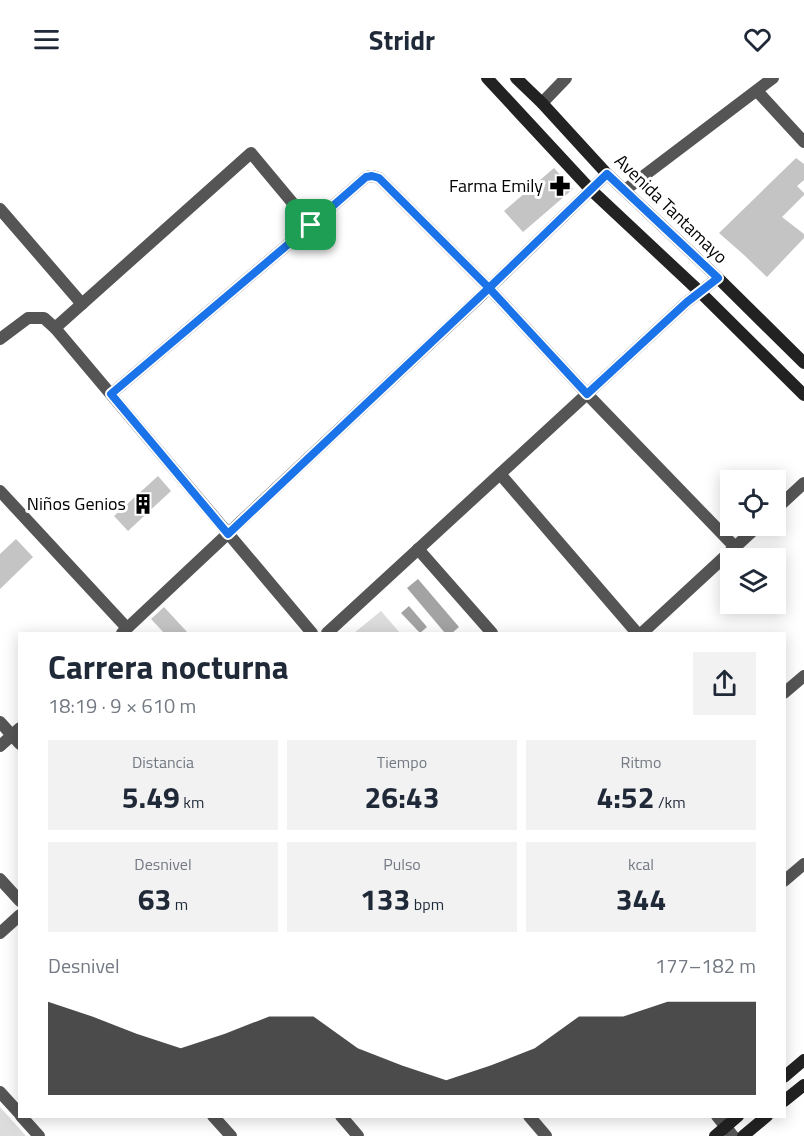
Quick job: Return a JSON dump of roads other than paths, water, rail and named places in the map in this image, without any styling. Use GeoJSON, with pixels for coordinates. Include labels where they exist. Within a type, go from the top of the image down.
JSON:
{"type":"FeatureCollection","features":[{"type":"Feature","properties":{"kind":"street"},"geometry":{"type":"LineString","coordinates":[[487,78],[590,189],[700,292],[804,395]]}},
{"type":"Feature","properties":{"kind":"street","name":"Avenida Tantamayo"},"geometry":{"type":"LineString","coordinates":[[516,78],[607,174],[804,363]]}},
{"type":"Feature","properties":{"kind":"street"},"geometry":{"type":"LineString","coordinates":[[542,103],[566,78]]}},
{"type":"Feature","properties":{"kind":"street"},"geometry":{"type":"LineString","coordinates":[[625,190],[773,78]]}},
{"type":"Feature","properties":{"kind":"street"},"geometry":{"type":"LineString","coordinates":[[757,90],[804,142]]}},
{"type":"Feature","properties":{"kind":"street"},"geometry":{"type":"LineString","coordinates":[[56,328],[251,153],[311,225]]}},
{"type":"Feature","properties":{"kind":"street"},"geometry":{"type":"LineString","coordinates":[[0,491],[125,631],[607,174]]}},
{"type":"Feature","properties":{"kind":"street"},"geometry":{"type":"LineString","coordinates":[[111,394],[366,177],[372,176],[379,178],[489,288],[587,394],[735,547]]}},
{"type":"Feature","properties":{"kind":"street"},"geometry":{"type":"LineString","coordinates":[[0,209],[82,304]]}},
{"type":"Feature","properties":{"kind":"street"},"geometry":{"type":"LineString","coordinates":[[328,632],[587,394],[718,278]]}},
{"type":"Feature","properties":{"kind":"street"},"geometry":{"type":"LineString","coordinates":[[0,339],[28,318],[44,318],[56,328],[311,632]]}},
{"type":"Feature","properties":{"kind":"street"},"geometry":{"type":"LineString","coordinates":[[500,474],[636,632]]}},
{"type":"Feature","properties":{"kind":"street"},"geometry":{"type":"LineString","coordinates":[[786,500],[804,483]]}},
{"type":"Feature","properties":{"kind":"street"},"geometry":{"type":"LineString","coordinates":[[643,632],[747,536]]}},
{"type":"Feature","properties":{"kind":"street"},"geometry":{"type":"LineString","coordinates":[[418,549],[491,632]]}},
{"type":"Feature","properties":{"kind":"street"},"geometry":{"type":"LineString","coordinates":[[786,691],[804,675]]}},
{"type":"Feature","properties":{"kind":"street"},"geometry":{"type":"LineString","coordinates":[[0,723],[17,736],[0,746]]}},
{"type":"Feature","properties":{"kind":"street"},"geometry":{"type":"LineString","coordinates":[[786,879],[804,864]]}},
{"type":"Feature","properties":{"kind":"street"},"geometry":{"type":"LineString","coordinates":[[0,879],[18,899]]}},
{"type":"Feature","properties":{"kind":"street"},"geometry":{"type":"LineString","coordinates":[[0,933],[18,917]]}},
{"type":"Feature","properties":{"kind":"street"},"geometry":{"type":"LineString","coordinates":[[786,1075],[804,1060]]}},
{"type":"Feature","properties":{"kind":"street"},"geometry":{"type":"LineString","coordinates":[[786,1099],[804,1085]]}},
{"type":"Feature","properties":{"kind":"street"},"geometry":{"type":"LineString","coordinates":[[0,1092],[18,1113]]}},
{"type":"Feature","properties":{"kind":"street"},"geometry":{"type":"LineString","coordinates":[[23,1118],[39,1136]]}},
{"type":"Feature","properties":{"kind":"street"},"geometry":{"type":"LineString","coordinates":[[215,1118],[231,1136]]}},
{"type":"Feature","properties":{"kind":"street"},"geometry":{"type":"LineString","coordinates":[[343,1118],[358,1136]]}},
{"type":"Feature","properties":{"kind":"street"},"geometry":{"type":"LineString","coordinates":[[531,1118],[546,1136]]}},
{"type":"Feature","properties":{"kind":"street"},"geometry":{"type":"LineString","coordinates":[[719,1118],[729,1131]]}},
{"type":"Feature","properties":{"kind":"street"},"geometry":{"type":"LineString","coordinates":[[715,1136],[729,1131],[737,1118]]}},
{"type":"Feature","properties":{"kind":"street"},"geometry":{"type":"LineString","coordinates":[[743,1136],[765,1118]]}},
{"type":"Feature","properties":{"kind":"place","name":"Farma Emily"},"geometry":{"type":"Point","coordinates":[560,186]}},
{"type":"Feature","properties":{"kind":"place","name":"Niños Genios"},"geometry":{"type":"Point","coordinates":[143,504]}}]}
